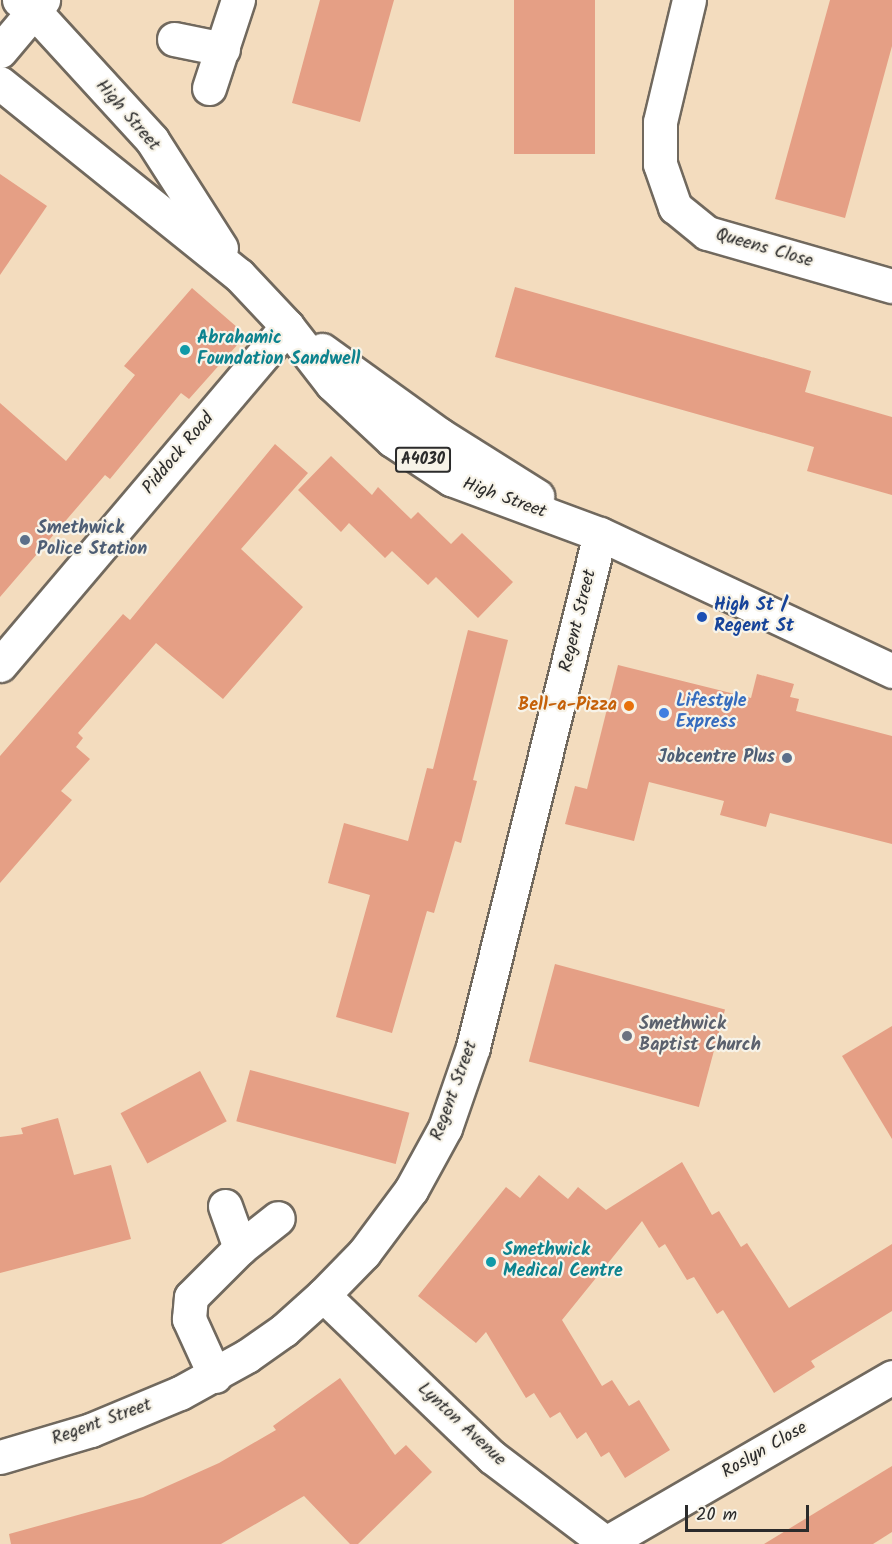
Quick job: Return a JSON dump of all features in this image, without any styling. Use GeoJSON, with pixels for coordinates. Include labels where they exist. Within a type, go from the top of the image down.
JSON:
{"type":"FeatureCollection","features":[{"type":"Feature","properties":{"kind":"street"},"geometry":{"type":"LineString","coordinates":[[209,88],[238,0]]}},
{"type":"Feature","properties":{"kind":"street","name":"Queens Close"},"geometry":{"type":"LineString","coordinates":[[689,0],[660,122],[660,164],[675,207],[706,233],[892,286]]}},
{"type":"Feature","properties":{"kind":"street"},"geometry":{"type":"LineString","coordinates":[[0,51],[31,3]]}},
{"type":"Feature","properties":{"kind":"street","name":"High Street"},"geometry":{"type":"LineString","coordinates":[[31,3],[152,140],[239,275]]}},
{"type":"Feature","properties":{"kind":"street"},"geometry":{"type":"LineString","coordinates":[[174,39],[223,49]]}},
{"type":"Feature","properties":{"kind":"street","name":"High Street"},"geometry":{"type":"LineString","coordinates":[[0,83],[239,275],[287,326],[440,435],[600,534],[892,671]]}},
{"type":"Feature","properties":{"kind":"street","name":"Piddock Road"},"geometry":{"type":"LineString","coordinates":[[0,665],[287,326]]}},
{"type":"Feature","properties":{"kind":"street","name":"Regent Street"},"geometry":{"type":"LineString","coordinates":[[0,1457],[91,1430],[215,1376],[284,1330],[323,1295],[364,1253],[411,1190],[445,1128],[473,1047],[600,534]]}},
{"type":"Feature","properties":{"kind":"street"},"geometry":{"type":"LineString","coordinates":[[225,1206],[240,1248]]}},
{"type":"Feature","properties":{"kind":"street"},"geometry":{"type":"LineString","coordinates":[[215,1376],[189,1319],[191,1297],[240,1248],[278,1218]]}},
{"type":"Feature","properties":{"kind":"street","name":"Lynton Avenue"},"geometry":{"type":"LineString","coordinates":[[323,1295],[492,1457],[607,1543]]}},
{"type":"Feature","properties":{"kind":"street","name":"Roslyn Close"},"geometry":{"type":"LineString","coordinates":[[607,1543],[892,1377]]}},
{"type":"Feature","properties":{"kind":"building"},"geometry":{"type":"Polygon","coordinates":[[[320,0],[394,0],[360,122],[292,103],[320,0]]]}},
{"type":"Feature","properties":{"kind":"building"},"geometry":{"type":"Polygon","coordinates":[[[514,0],[595,0],[595,154],[514,154],[514,0]]]}},
{"type":"Feature","properties":{"kind":"building"},"geometry":{"type":"Polygon","coordinates":[[[830,0],[892,0],[892,46],[845,218],[775,199],[830,0]]]}},
{"type":"Feature","properties":{"kind":"building"},"geometry":{"type":"Polygon","coordinates":[[[0,174],[47,206],[0,275],[0,174]]]}},
{"type":"Feature","properties":{"kind":"building"},"geometry":{"type":"Polygon","coordinates":[[[515,287],[811,371],[805,392],[892,417],[892,495],[807,471],[814,447],[495,357],[515,287]]]}},
{"type":"Feature","properties":{"kind":"building"},"geometry":{"type":"Polygon","coordinates":[[[192,288],[246,335],[189,399],[181,393],[110,479],[105,475],[0,597],[0,403],[66,461],[135,375],[124,366],[192,288]]]}},
{"type":"Feature","properties":{"kind":"building"},"geometry":{"type":"Polygon","coordinates":[[[275,444],[308,473],[241,549],[303,607],[223,699],[156,643],[78,733],[83,738],[76,747],[90,759],[61,791],[72,800],[0,883],[0,756],[123,614],[130,620],[275,444]]]}},
{"type":"Feature","properties":{"kind":"building"},"geometry":{"type":"Polygon","coordinates":[[[331,456],[372,495],[378,487],[411,519],[418,512],[451,544],[462,533],[513,582],[478,618],[436,577],[428,585],[392,551],[385,558],[349,523],[341,532],[298,490],[331,456]]]}},
{"type":"Feature","properties":{"kind":"building"},"geometry":{"type":"Polygon","coordinates":[[[468,630],[508,640],[473,780],[477,781],[461,843],[455,841],[434,913],[427,911],[392,1033],[336,1017],[370,895],[328,883],[344,823],[408,841],[427,768],[433,769],[468,630]]]}},
{"type":"Feature","properties":{"kind":"building","name":"Jobcentre Plus"},"geometry":{"type":"Polygon","coordinates":[[[618,665],[751,698],[757,674],[794,684],[790,697],[799,699],[796,711],[892,736],[892,844],[770,813],[766,827],[720,815],[724,801],[649,782],[634,841],[565,824],[575,786],[587,789],[618,665]]]}},
{"type":"Feature","properties":{"kind":"building","name":"Smethwick Baptist Church"},"geometry":{"type":"Polygon","coordinates":[[[555,964],[725,1010],[699,1107],[529,1062],[555,964]]]}},
{"type":"Feature","properties":{"kind":"building"},"geometry":{"type":"Polygon","coordinates":[[[892,1026],[892,1139],[842,1056],[892,1026]]]}},
{"type":"Feature","properties":{"kind":"building"},"geometry":{"type":"Polygon","coordinates":[[[250,1070],[409,1113],[396,1164],[236,1121],[250,1070]]]}},
{"type":"Feature","properties":{"kind":"building"},"geometry":{"type":"Polygon","coordinates":[[[200,1071],[227,1121],[147,1164],[121,1113],[200,1071]]]}},
{"type":"Feature","properties":{"kind":"building"},"geometry":{"type":"Polygon","coordinates":[[[58,1118],[74,1175],[111,1165],[131,1239],[0,1273],[0,1137],[23,1134],[21,1128],[58,1118]]]}},
{"type":"Feature","properties":{"kind":"building"},"geometry":{"type":"Polygon","coordinates":[[[682,1162],[712,1215],[719,1211],[741,1247],[747,1243],[789,1308],[892,1244],[892,1311],[811,1361],[815,1367],[774,1393],[723,1310],[717,1314],[694,1277],[687,1280],[665,1244],[659,1248],[642,1221],[562,1320],[602,1386],[612,1380],[629,1406],[639,1400],[670,1450],[625,1478],[609,1452],[601,1457],[586,1432],[577,1439],[560,1412],[550,1418],[534,1393],[526,1398],[486,1332],[476,1343],[418,1296],[506,1187],[520,1198],[539,1175],[568,1199],[578,1187],[606,1210],[682,1162]]]}},
{"type":"Feature","properties":{"kind":"building"},"geometry":{"type":"Polygon","coordinates":[[[340,1378],[395,1455],[406,1445],[432,1472],[358,1544],[350,1544],[304,1496],[221,1544],[11,1544],[9,1534],[143,1497],[219,1463],[276,1430],[273,1426],[340,1378]]]}},
{"type":"Feature","properties":{"kind":"building"},"geometry":{"type":"Polygon","coordinates":[[[892,1466],[892,1532],[873,1544],[764,1544],[892,1466]]]}},
{"type":"Feature","properties":{"kind":"place","name":"Abrahamic Foundation Sandwell"},"geometry":{"type":"Point","coordinates":[185,350]}},
{"type":"Feature","properties":{"kind":"place","name":"Smethwick Police Station"},"geometry":{"type":"Point","coordinates":[25,540]}},
{"type":"Feature","properties":{"kind":"place","name":"High St / Regent St"},"geometry":{"type":"Point","coordinates":[702,617]}},
{"type":"Feature","properties":{"kind":"place","name":"Bell-a-Pizza"},"geometry":{"type":"Point","coordinates":[629,706]}},
{"type":"Feature","properties":{"kind":"place","name":"Lifestyle Express"},"geometry":{"type":"Point","coordinates":[664,713]}},
{"type":"Feature","properties":{"kind":"place","name":"Jobcentre Plus"},"geometry":{"type":"Point","coordinates":[787,758]}},
{"type":"Feature","properties":{"kind":"place","name":"Smethwick Baptist Church"},"geometry":{"type":"Point","coordinates":[627,1036]}},
{"type":"Feature","properties":{"kind":"place","name":"Smethwick Medical Centre"},"geometry":{"type":"Point","coordinates":[491,1262]}}]}
